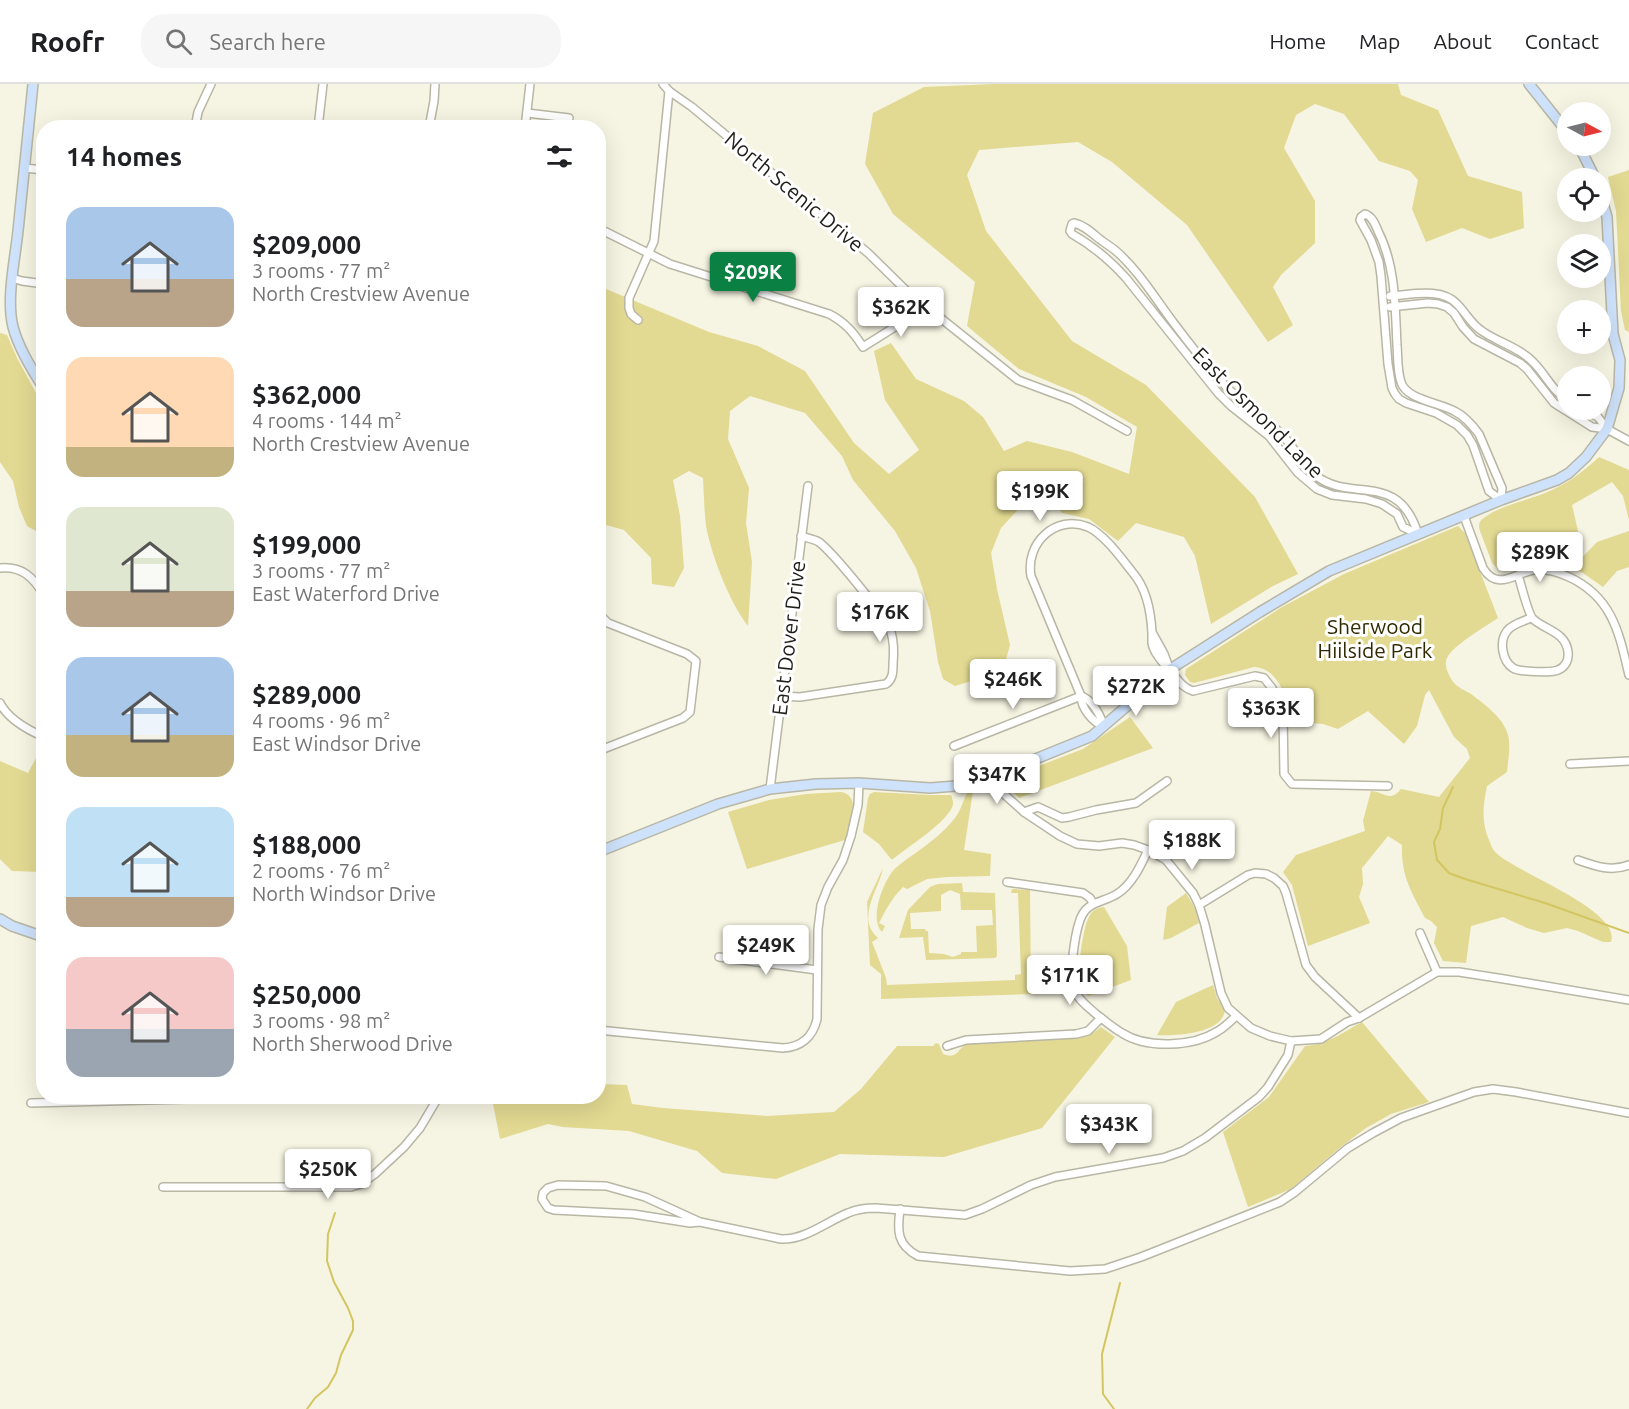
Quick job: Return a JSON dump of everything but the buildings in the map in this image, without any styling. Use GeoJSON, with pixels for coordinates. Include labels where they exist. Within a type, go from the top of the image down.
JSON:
{"type":"FeatureCollection","features":[{"type":"Feature","properties":{"kind":"street"},"geometry":{"type":"LineString","coordinates":[[33,84],[12,278],[12,325],[19,346],[36,375]]}},
{"type":"Feature","properties":{"kind":"street"},"geometry":{"type":"LineString","coordinates":[[196,120],[211,84]]}},
{"type":"Feature","properties":{"kind":"street"},"geometry":{"type":"LineString","coordinates":[[319,120],[323,84]]}},
{"type":"Feature","properties":{"kind":"street"},"geometry":{"type":"LineString","coordinates":[[430,120],[435,84]]}},
{"type":"Feature","properties":{"kind":"street"},"geometry":{"type":"LineString","coordinates":[[526,120],[530,84]]}},
{"type":"Feature","properties":{"kind":"street","name":"North Scenic Drive"},"geometry":{"type":"LineString","coordinates":[[663,84],[868,253],[922,306],[933,312],[1018,380],[1072,400],[1127,430]]}},
{"type":"Feature","properties":{"kind":"street"},"geometry":{"type":"LineString","coordinates":[[1529,84],[1557,119]]}},
{"type":"Feature","properties":{"kind":"street"},"geometry":{"type":"LineString","coordinates":[[638,320],[631,314],[629,298],[654,241],[669,91]]}},
{"type":"Feature","properties":{"kind":"street"},"geometry":{"type":"LineString","coordinates":[[527,113],[569,118]]}},
{"type":"Feature","properties":{"kind":"street"},"geometry":{"type":"LineString","coordinates":[[24,168],[36,169]]}},
{"type":"Feature","properties":{"kind":"street"},"geometry":{"type":"LineString","coordinates":[[1365,214],[1371,216],[1385,245],[1391,266],[1398,362],[1402,385],[1412,394],[1456,412],[1474,428],[1479,434],[1502,488],[1501,500],[1489,491],[1473,445],[1457,425],[1436,413],[1406,403],[1395,394],[1390,380],[1378,262],[1371,240],[1360,220],[1365,214]]}},
{"type":"Feature","properties":{"kind":"street"},"geometry":{"type":"LineString","coordinates":[[606,849],[718,804],[770,789],[816,784],[859,783],[930,788],[956,786],[993,778],[1092,736],[1169,670],[1329,571],[1501,500],[1557,480],[1569,473],[1586,457],[1607,429],[1619,388],[1620,360],[1613,334],[1606,222]]}},
{"type":"Feature","properties":{"kind":"street","name":"East Osmond Lane"},"geometry":{"type":"LineString","coordinates":[[1401,504],[1384,493],[1341,487],[1325,481],[1306,467],[1281,433],[1241,402],[1223,384],[1116,251],[1083,226],[1072,224],[1070,231],[1072,234],[1110,260],[1218,393],[1269,436],[1304,479],[1317,489],[1340,497],[1373,500],[1382,504],[1399,517],[1403,527],[1418,534]]}},
{"type":"Feature","properties":{"kind":"street"},"geometry":{"type":"LineString","coordinates":[[606,232],[670,264],[829,314],[850,329],[863,347],[909,318],[922,306]]}},
{"type":"Feature","properties":{"kind":"street"},"geometry":{"type":"LineString","coordinates":[[12,278],[36,282]]}},
{"type":"Feature","properties":{"kind":"street"},"geometry":{"type":"LineString","coordinates":[[1383,296],[1431,294],[1450,298],[1482,332],[1513,347],[1531,360],[1557,392]]}},
{"type":"Feature","properties":{"kind":"street"},"geometry":{"type":"LineString","coordinates":[[1384,308],[1428,303],[1447,307],[1474,339],[1527,369],[1554,403],[1592,427],[1607,429],[1629,441]]}},
{"type":"Feature","properties":{"kind":"street"},"geometry":{"type":"LineString","coordinates":[[1600,420],[1607,429]]}},
{"type":"Feature","properties":{"kind":"street"},"geometry":{"type":"LineString","coordinates":[[1259,428],[1266,421]]}},
{"type":"Feature","properties":{"kind":"street","name":"East Dover Drive"},"geometry":{"type":"LineString","coordinates":[[770,789],[808,486]]}},
{"type":"Feature","properties":{"kind":"street"},"geometry":{"type":"LineString","coordinates":[[1394,512],[1401,504],[1414,520],[1418,534]]}},
{"type":"Feature","properties":{"kind":"street"},"geometry":{"type":"LineString","coordinates":[[1464,516],[1479,558],[1492,578],[1502,580],[1532,570],[1554,572],[1579,582],[1599,597],[1612,616],[1627,654],[1629,675]]}},
{"type":"Feature","properties":{"kind":"street"},"geometry":{"type":"LineString","coordinates":[[1104,726],[1096,724],[1081,703],[1081,696],[1029,569],[1032,552],[1042,536],[1058,526],[1077,525],[1097,533],[1136,576],[1149,608],[1152,633],[1164,654],[1169,670],[1185,688],[1192,691],[1255,676],[1264,678],[1272,688],[1283,712],[1284,774],[1292,784],[1388,786]]}},
{"type":"Feature","properties":{"kind":"street"},"geometry":{"type":"LineString","coordinates":[[781,696],[800,697],[886,684],[893,675],[894,650],[890,630],[877,609],[826,549],[816,540],[801,536]]}},
{"type":"Feature","properties":{"kind":"street"},"geometry":{"type":"LineString","coordinates":[[0,568],[18,569],[28,574],[36,582]]}},
{"type":"Feature","properties":{"kind":"street"},"geometry":{"type":"LineString","coordinates":[[1518,575],[1531,618],[1564,640],[1568,648],[1569,658],[1557,671],[1520,671],[1507,662],[1502,650],[1506,631],[1531,618]]}},
{"type":"Feature","properties":{"kind":"street"},"geometry":{"type":"LineString","coordinates":[[606,621],[687,654],[696,661],[690,712],[683,718],[606,748]]}},
{"type":"Feature","properties":{"kind":"street"},"geometry":{"type":"LineString","coordinates":[[954,746],[1081,696]]}},
{"type":"Feature","properties":{"kind":"street"},"geometry":{"type":"LineString","coordinates":[[0,703],[2,708],[15,720],[36,732]]}},
{"type":"Feature","properties":{"kind":"street"},"geometry":{"type":"LineString","coordinates":[[1570,764],[1629,761]]}},
{"type":"Feature","properties":{"kind":"street"},"geometry":{"type":"LineString","coordinates":[[993,778],[1005,796],[1060,836],[1077,844],[1099,846],[1122,843],[1148,850],[1166,860],[1193,893],[1205,925],[1221,993],[1228,1008],[1251,1028],[1270,1036],[1291,1041],[1321,1039],[1437,972],[1459,972],[1629,1000]]}},
{"type":"Feature","properties":{"kind":"street"},"geometry":{"type":"LineString","coordinates":[[1024,812],[1038,807],[1062,818],[1136,803],[1167,781]]}},
{"type":"Feature","properties":{"kind":"street"},"geometry":{"type":"LineString","coordinates":[[606,1031],[783,1048],[796,1046],[809,1037],[816,1024],[818,929],[821,905],[843,860],[851,836],[858,805],[859,783]]}},
{"type":"Feature","properties":{"kind":"street"},"geometry":{"type":"LineString","coordinates":[[1148,850],[1129,884],[1117,894],[1093,903],[1082,914],[1078,926],[1071,979],[1073,989],[1081,1000],[1123,1035],[1148,1042],[1175,1044],[1190,1042],[1218,1031],[1236,1016]]}},
{"type":"Feature","properties":{"kind":"street"},"geometry":{"type":"LineString","coordinates":[[1578,860],[1603,868],[1622,868],[1629,865]]}},
{"type":"Feature","properties":{"kind":"street"},"geometry":{"type":"LineString","coordinates":[[1198,905],[1248,875],[1262,873],[1274,878],[1283,886],[1286,893],[1306,965],[1359,1018]]}},
{"type":"Feature","properties":{"kind":"street"},"geometry":{"type":"LineString","coordinates":[[1007,882],[1083,893],[1093,903]]}},
{"type":"Feature","properties":{"kind":"street"},"geometry":{"type":"LineString","coordinates":[[0,919],[36,934]]}},
{"type":"Feature","properties":{"kind":"street"},"geometry":{"type":"LineString","coordinates":[[1420,933],[1437,972]]}},
{"type":"Feature","properties":{"kind":"street"},"geometry":{"type":"LineString","coordinates":[[719,957],[817,970]]}},
{"type":"Feature","properties":{"kind":"street"},"geometry":{"type":"LineString","coordinates":[[947,1046],[966,1040],[1076,1034],[1088,1031],[1101,1018]]}},
{"type":"Feature","properties":{"kind":"street"},"geometry":{"type":"LineString","coordinates":[[700,1222],[690,1223],[633,1214],[554,1210],[548,1208],[542,1199],[543,1193],[548,1188],[558,1185],[606,1186],[645,1197],[700,1222],[781,1239],[802,1236],[855,1211],[876,1208],[965,1215],[1031,1185],[1055,1177],[1163,1158],[1183,1151],[1205,1138],[1259,1097],[1288,1055],[1291,1041]]}},
{"type":"Feature","properties":{"kind":"street"},"geometry":{"type":"LineString","coordinates":[[900,1209],[897,1227],[901,1240],[908,1251],[918,1256],[1070,1271],[1106,1269],[1280,1202],[1348,1148],[1373,1133],[1401,1118],[1474,1092],[1493,1089],[1516,1092],[1629,1113]]}},
{"type":"Feature","properties":{"kind":"street"},"geometry":{"type":"LineString","coordinates":[[31,1103],[36,1103]]}},
{"type":"Feature","properties":{"kind":"street"},"geometry":{"type":"LineString","coordinates":[[163,1187],[351,1187],[361,1184],[404,1147],[420,1128],[434,1104]]}},
{"type":"Feature","properties":{"kind":"green space"},"geometry":{"type":"Polygon","coordinates":[[[994,84],[1398,84],[1401,95],[1438,110],[1468,176],[1522,192],[1524,228],[1490,239],[1462,228],[1426,242],[1412,209],[1418,180],[1410,171],[1379,161],[1344,114],[1315,104],[1296,115],[1284,148],[1315,201],[1315,243],[1281,275],[1273,287],[1293,325],[1268,342],[1187,225],[1112,162],[1078,142],[979,150],[967,175],[986,231],[1072,341],[1146,385],[1255,497],[1298,574],[1273,586],[1211,624],[1195,556],[1184,537],[1136,523],[1118,541],[1089,519],[1062,513],[1045,490],[1038,488],[1001,528],[991,553],[1010,645],[1005,663],[991,675],[955,686],[943,679],[930,611],[916,568],[895,531],[853,480],[842,456],[805,413],[750,396],[730,411],[728,439],[749,488],[746,523],[752,562],[748,626],[728,592],[712,551],[706,526],[703,478],[689,471],[673,480],[680,516],[684,568],[674,587],[652,584],[651,558],[624,530],[606,525],[606,289],[709,332],[758,346],[805,371],[854,443],[889,474],[919,450],[885,400],[874,351],[891,343],[916,379],[964,401],[983,417],[1004,451],[1027,441],[1072,452],[1129,474],[1137,427],[1086,397],[1019,369],[967,326],[975,282],[893,214],[865,164],[873,113],[924,87],[994,84]]]}},
{"type":"Feature","properties":{"kind":"green space"},"geometry":{"type":"Polygon","coordinates":[[[1629,170],[1629,332],[1625,330],[1621,311],[1616,211],[1611,190],[1611,176],[1629,170]]]}},
{"type":"Feature","properties":{"kind":"green space"},"geometry":{"type":"Polygon","coordinates":[[[0,333],[7,335],[36,393],[36,531],[27,526],[19,507],[13,481],[0,462],[0,333]]]}},
{"type":"Feature","properties":{"kind":"green space"},"geometry":{"type":"Polygon","coordinates":[[[1599,457],[1629,470],[1629,520],[1623,496],[1612,482],[1572,505],[1581,544],[1562,563],[1538,560],[1507,570],[1498,569],[1492,563],[1479,528],[1482,519],[1499,509],[1560,486],[1599,457]]]}},
{"type":"Feature","properties":{"kind":"green space","name":"Sherwood Hiilside Park"},"geometry":{"type":"Polygon","coordinates":[[[1458,526],[1465,533],[1498,618],[1462,642],[1450,653],[1446,661],[1448,672],[1455,684],[1493,712],[1508,735],[1507,772],[1487,786],[1484,800],[1486,833],[1494,851],[1506,860],[1564,892],[1600,917],[1610,930],[1611,942],[1603,942],[1567,928],[1544,933],[1503,917],[1471,926],[1466,963],[1443,961],[1434,943],[1437,927],[1425,918],[1408,883],[1403,866],[1402,845],[1388,836],[1362,868],[1363,884],[1359,897],[1370,923],[1308,946],[1292,885],[1283,872],[1296,855],[1365,831],[1363,821],[1371,791],[1390,796],[1401,789],[1439,797],[1470,758],[1467,749],[1454,737],[1429,690],[1425,695],[1417,726],[1404,744],[1368,711],[1338,729],[1323,724],[1291,721],[1281,686],[1270,673],[1263,669],[1254,667],[1194,683],[1190,682],[1185,675],[1186,669],[1282,607],[1344,574],[1458,526]]]}},
{"type":"Feature","properties":{"kind":"green space"},"geometry":{"type":"Polygon","coordinates":[[[1629,531],[1629,567],[1617,571],[1603,587],[1572,568],[1597,542],[1629,531]]]}},
{"type":"Feature","properties":{"kind":"green space"},"geometry":{"type":"Polygon","coordinates":[[[1130,717],[1153,748],[1019,798],[1011,789],[1010,777],[1083,749],[1130,717]]]}},
{"type":"Feature","properties":{"kind":"green space"},"geometry":{"type":"Polygon","coordinates":[[[36,758],[36,872],[12,871],[0,859],[0,761],[28,773],[36,758]]]}},
{"type":"Feature","properties":{"kind":"green space"},"geometry":{"type":"Polygon","coordinates":[[[973,791],[964,850],[991,854],[990,876],[927,879],[907,889],[903,887],[879,923],[885,926],[882,932],[878,926],[877,910],[888,877],[898,866],[947,827],[957,815],[967,793],[973,791]]]}},
{"type":"Feature","properties":{"kind":"green space"},"geometry":{"type":"Polygon","coordinates":[[[841,792],[848,795],[853,805],[845,840],[747,869],[728,812],[769,800],[806,794],[841,792]]]}},
{"type":"Feature","properties":{"kind":"green space"},"geometry":{"type":"Polygon","coordinates":[[[874,792],[951,795],[953,804],[937,826],[891,859],[879,844],[863,832],[868,798],[874,792]]]}},
{"type":"Feature","properties":{"kind":"green space"},"geometry":{"type":"Polygon","coordinates":[[[883,868],[868,913],[871,930],[878,938],[872,942],[887,985],[1015,980],[1015,975],[1021,974],[1018,893],[1011,893],[1012,889],[1030,890],[1031,994],[881,999],[881,974],[870,965],[867,902],[883,868]]]}},
{"type":"Feature","properties":{"kind":"green space"},"geometry":{"type":"Polygon","coordinates":[[[962,883],[963,892],[995,893],[997,956],[995,958],[926,960],[923,937],[899,938],[908,910],[930,887],[938,884],[962,883]],[[950,890],[941,895],[941,911],[910,913],[911,929],[928,931],[929,953],[953,957],[961,952],[977,952],[976,926],[993,925],[992,910],[961,910],[960,894],[950,890]]]}},
{"type":"Feature","properties":{"kind":"green space"},"geometry":{"type":"Polygon","coordinates":[[[1186,893],[1196,910],[1199,923],[1163,940],[1167,907],[1186,893]]]}},
{"type":"Feature","properties":{"kind":"green space"},"geometry":{"type":"Polygon","coordinates":[[[1104,907],[1127,946],[1131,980],[1088,996],[1079,979],[1083,938],[1090,915],[1095,910],[1104,907]]]}},
{"type":"Feature","properties":{"kind":"green space"},"geometry":{"type":"Polygon","coordinates":[[[1213,985],[1217,998],[1225,1010],[1222,1018],[1216,1024],[1197,1032],[1157,1035],[1176,1002],[1213,985]]]}},
{"type":"Feature","properties":{"kind":"green space"},"geometry":{"type":"Polygon","coordinates":[[[1362,1022],[1429,1102],[1391,1114],[1366,1128],[1291,1189],[1248,1207],[1223,1132],[1269,1097],[1305,1046],[1328,1041],[1362,1022]]]}},
{"type":"Feature","properties":{"kind":"green space"},"geometry":{"type":"Polygon","coordinates":[[[1101,1027],[1115,1037],[1042,1128],[944,1157],[840,1154],[776,1179],[722,1173],[697,1151],[629,1131],[548,1124],[500,1139],[493,1104],[606,1104],[606,1084],[627,1085],[632,1104],[663,1108],[767,1116],[834,1112],[861,1089],[897,1046],[933,1046],[936,1043],[939,1044],[943,1054],[952,1056],[968,1043],[1089,1036],[1101,1027]]]}},
{"type":"Feature","properties":{"kind":"waterway"},"geometry":{"type":"LineString","coordinates":[[1453,787],[1443,808],[1440,829],[1434,842],[1437,860],[1449,873],[1545,903],[1629,933]]}},
{"type":"Feature","properties":{"kind":"waterway"},"geometry":{"type":"LineString","coordinates":[[307,1409],[315,1398],[328,1387],[353,1330],[353,1321],[334,1282],[327,1261],[328,1234],[335,1213]]}},
{"type":"Feature","properties":{"kind":"waterway"},"geometry":{"type":"LineString","coordinates":[[1114,1409],[1103,1394],[1102,1354],[1120,1283]]}}]}
